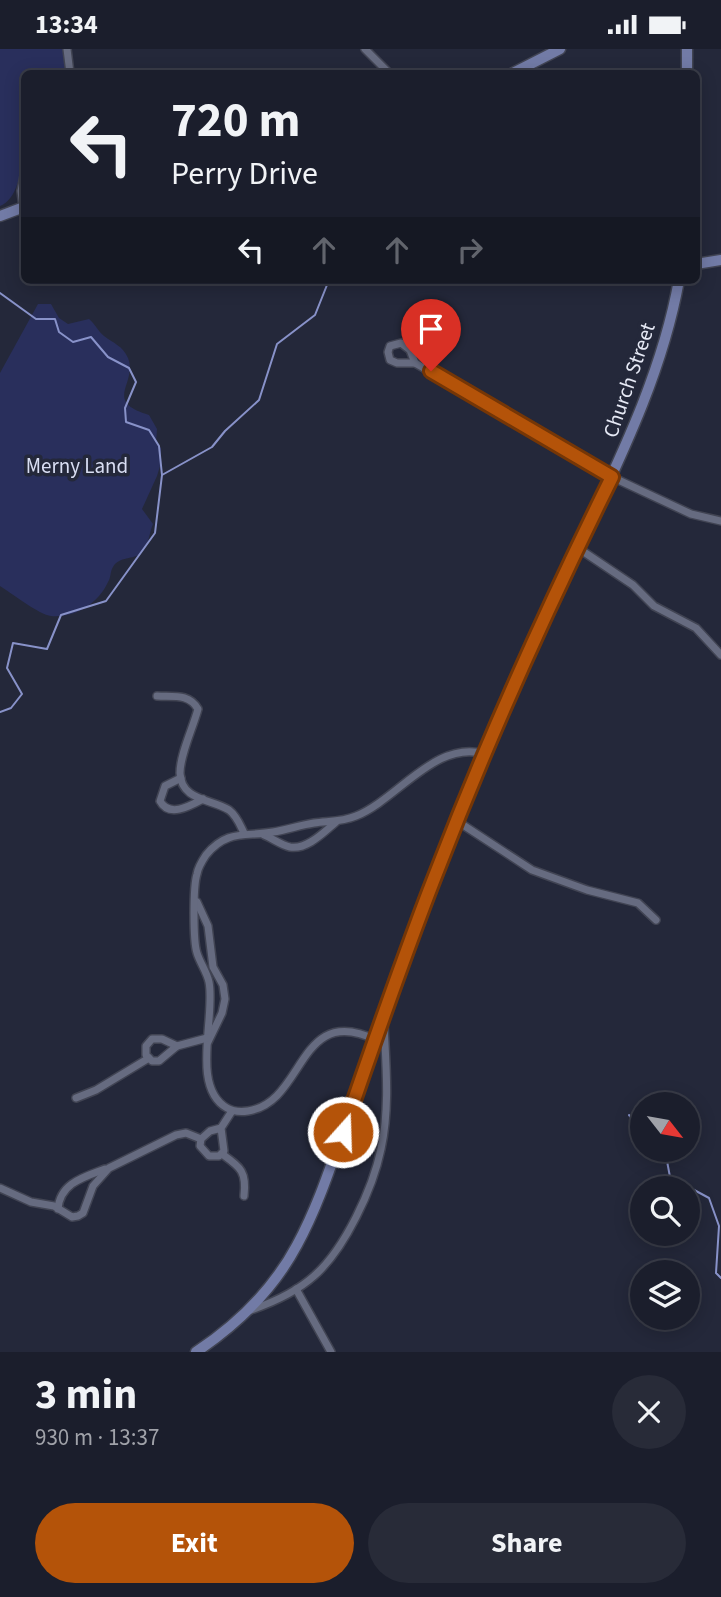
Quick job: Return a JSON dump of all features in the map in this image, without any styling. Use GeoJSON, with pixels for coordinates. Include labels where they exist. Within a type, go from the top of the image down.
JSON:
{"type":"FeatureCollection","features":[{"type":"Feature","properties":{"kind":"main road"},"geometry":{"type":"LineString","coordinates":[[519,70],[560,49]]}},
{"type":"Feature","properties":{"kind":"main road"},"geometry":{"type":"LineString","coordinates":[[687,49],[687,70]]}},
{"type":"Feature","properties":{"kind":"main road"},"geometry":{"type":"LineString","coordinates":[[0,216],[21,208]]}},
{"type":"Feature","properties":{"kind":"main road"},"geometry":{"type":"LineString","coordinates":[[700,263],[721,260]]}},
{"type":"Feature","properties":{"kind":"main road","name":"Church Street"},"geometry":{"type":"LineString","coordinates":[[196,1352],[227,1330],[247,1311],[283,1269],[302,1235],[457,821],[578,548],[630,439],[660,357],[679,284]]}},
{"type":"Feature","properties":{"kind":"street"},"geometry":{"type":"LineString","coordinates":[[67,49],[70,70]]}},
{"type":"Feature","properties":{"kind":"street"},"geometry":{"type":"LineString","coordinates":[[365,49],[385,70]]}},
{"type":"Feature","properties":{"kind":"street"},"geometry":{"type":"LineString","coordinates":[[415,363],[612,477],[691,514],[721,521]]}},
{"type":"Feature","properties":{"kind":"street"},"geometry":{"type":"LineString","coordinates":[[578,548],[633,585],[661,610],[696,628],[721,655]]}},
{"type":"Feature","properties":{"kind":"street"},"geometry":{"type":"LineString","coordinates":[[156,696],[188,697],[194,702],[198,709],[181,768],[181,778],[188,792],[236,816],[244,833]]}},
{"type":"Feature","properties":{"kind":"street"},"geometry":{"type":"LineString","coordinates":[[376,1040],[354,1032],[328,1033],[305,1056],[273,1100],[258,1109],[245,1112],[232,1111],[224,1106],[212,1089],[207,1043],[209,981],[194,940],[196,877],[208,854],[225,839],[244,833],[261,834],[315,823],[336,822],[365,812],[384,801],[427,767],[449,755],[466,751],[485,754]]}},
{"type":"Feature","properties":{"kind":"street"},"geometry":{"type":"LineString","coordinates":[[181,778],[165,786],[160,801],[163,806],[169,810],[178,810],[203,799]]}},
{"type":"Feature","properties":{"kind":"street"},"geometry":{"type":"LineString","coordinates":[[457,821],[531,870],[587,890],[638,903],[656,920]]}},
{"type":"Feature","properties":{"kind":"street"},"geometry":{"type":"LineString","coordinates":[[261,834],[298,847],[316,838],[336,822]]}},
{"type":"Feature","properties":{"kind":"street"},"geometry":{"type":"LineString","coordinates":[[196,898],[208,926],[213,967],[223,985],[225,999],[222,1013],[207,1043]]}},
{"type":"Feature","properties":{"kind":"street"},"geometry":{"type":"LineString","coordinates":[[247,1311],[271,1303],[296,1289],[325,1265],[343,1239],[363,1201],[377,1164],[383,1137],[387,1086],[384,1017]]}},
{"type":"Feature","properties":{"kind":"street"},"geometry":{"type":"LineString","coordinates":[[177,1046],[159,1061],[155,1062],[146,1055],[146,1045],[152,1039],[162,1039],[177,1046],[207,1043]]}},
{"type":"Feature","properties":{"kind":"street"},"geometry":{"type":"LineString","coordinates":[[76,1098],[96,1090],[149,1058]]}},
{"type":"Feature","properties":{"kind":"street"},"geometry":{"type":"LineString","coordinates":[[222,1154],[214,1157],[205,1154],[200,1146],[201,1139],[221,1128],[232,1111]]}},
{"type":"Feature","properties":{"kind":"street"},"geometry":{"type":"LineString","coordinates":[[221,1128],[225,1144],[222,1154]]}},
{"type":"Feature","properties":{"kind":"street"},"geometry":{"type":"LineString","coordinates":[[58,1209],[61,1195],[72,1183],[176,1135],[186,1133],[201,1139]]}},
{"type":"Feature","properties":{"kind":"street"},"geometry":{"type":"LineString","coordinates":[[222,1154],[241,1170],[244,1196]]}},
{"type":"Feature","properties":{"kind":"street"},"geometry":{"type":"LineString","coordinates":[[0,1188],[31,1202],[58,1209],[72,1217],[83,1213],[93,1186],[109,1168]]}},
{"type":"Feature","properties":{"kind":"street"},"geometry":{"type":"LineString","coordinates":[[296,1289],[331,1352]]}},
{"type":"Feature","properties":{"kind":"green space"},"geometry":{"type":"Polygon","coordinates":[[[0,49],[64,49],[68,63],[67,70],[21,70],[21,171],[10,198],[0,206],[0,49]]]}},
{"type":"Feature","properties":{"kind":"green space","name":"Merny Land"},"geometry":{"type":"Polygon","coordinates":[[[38,304],[51,304],[59,318],[68,324],[89,319],[104,336],[123,350],[130,367],[124,398],[135,410],[149,415],[157,429],[156,443],[161,448],[161,463],[157,476],[142,509],[153,524],[146,547],[138,555],[116,564],[104,590],[92,603],[77,612],[60,616],[40,612],[0,586],[0,373],[38,304]]]}},
{"type":"Feature","properties":{"kind":"waterway"},"geometry":{"type":"LineString","coordinates":[[162,475],[212,447],[225,431],[259,400],[277,344],[315,315],[327,284]]}},
{"type":"Feature","properties":{"kind":"waterway"},"geometry":{"type":"LineString","coordinates":[[0,293],[36,319],[55,319],[59,332],[73,342],[91,337],[108,357],[129,368],[136,382],[125,408],[126,422],[149,430],[159,446],[162,475],[155,533],[106,601],[61,615],[47,649],[13,643],[7,668],[22,694],[11,708],[0,712]]}},
{"type":"Feature","properties":{"kind":"waterway"},"geometry":{"type":"LineString","coordinates":[[667,1162],[670,1177],[709,1198],[719,1226],[716,1273],[721,1278]]}},
{"type":"Feature","properties":{"kind":"route"},"geometry":{"type":"LineString","coordinates":[[343,1132],[437,870],[469,790],[585,531],[612,477],[431,371]]}}]}
